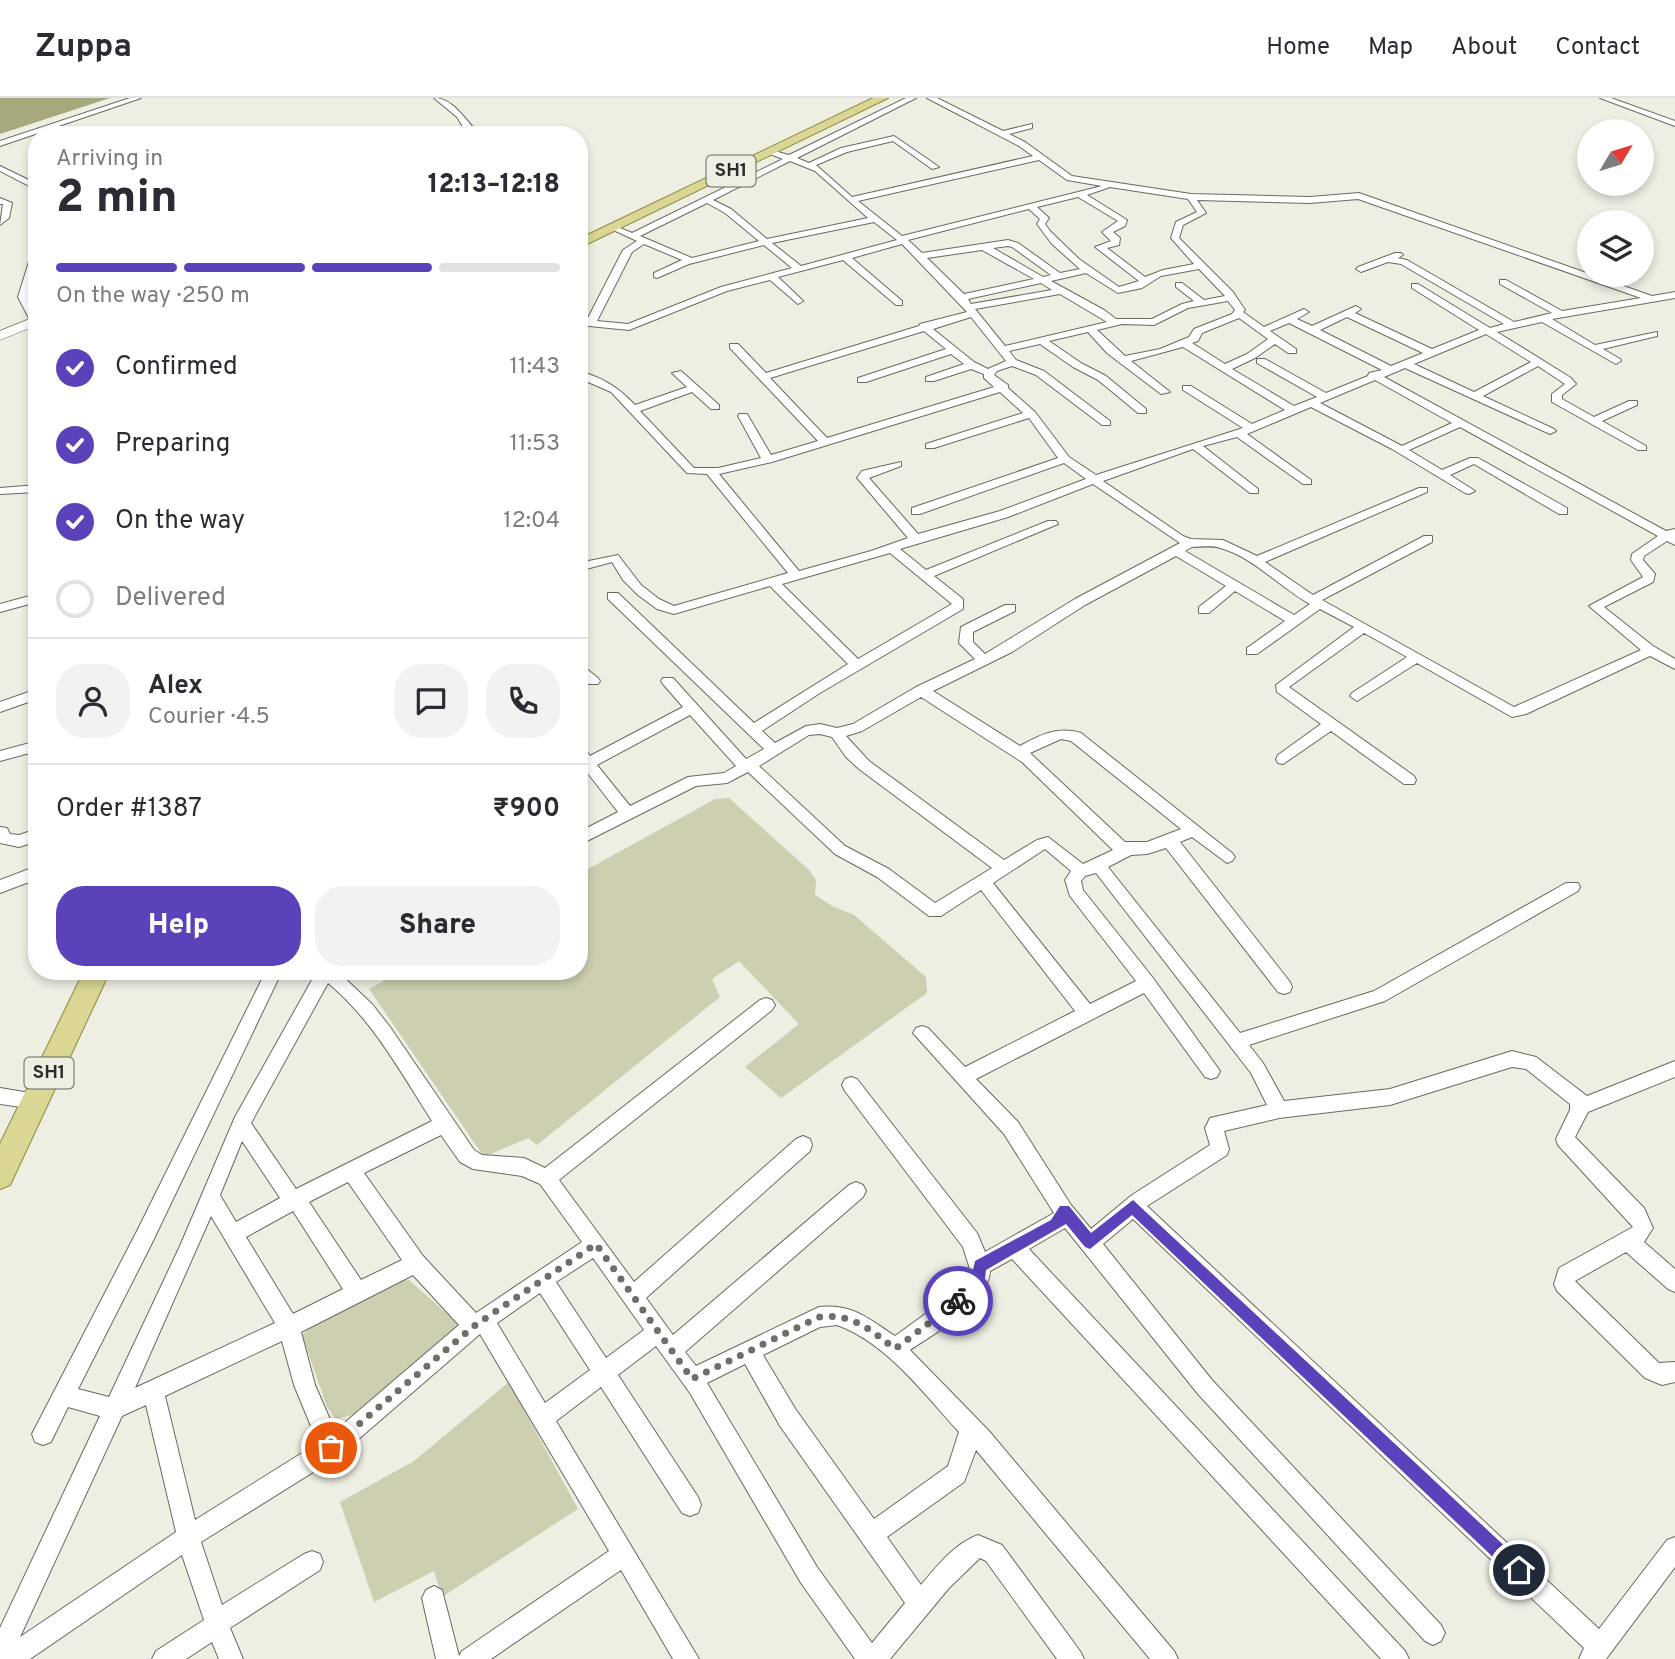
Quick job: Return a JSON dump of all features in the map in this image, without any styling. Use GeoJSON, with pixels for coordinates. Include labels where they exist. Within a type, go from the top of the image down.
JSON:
{"type":"FeatureCollection","features":[{"type":"Feature","properties":{"kind":"main road","name":"SH1"},"geometry":{"type":"LineString","coordinates":[[588,240],[882,98]]}},
{"type":"Feature","properties":{"kind":"main road","name":"SH1"},"geometry":{"type":"LineString","coordinates":[[0,1175],[93,980]]}},
{"type":"Feature","properties":{"kind":"street"},"geometry":{"type":"LineString","coordinates":[[53,126],[136,98]]}},
{"type":"Feature","properties":{"kind":"street"},"geometry":{"type":"LineString","coordinates":[[438,98],[460,116],[466,126]]}},
{"type":"Feature","properties":{"kind":"street"},"geometry":{"type":"LineString","coordinates":[[633,236],[912,98]]}},
{"type":"Feature","properties":{"kind":"street"},"geometry":{"type":"LineString","coordinates":[[931,98],[1001,134],[1069,178],[1191,197],[1310,200],[1359,196],[1651,298]]}},
{"type":"Feature","properties":{"kind":"street"},"geometry":{"type":"LineString","coordinates":[[1605,98],[1675,124]]}},
{"type":"Feature","properties":{"kind":"street"},"geometry":{"type":"LineString","coordinates":[[1001,134],[1029,126]]}},
{"type":"Feature","properties":{"kind":"street"},"geometry":{"type":"LineString","coordinates":[[0,144],[28,135]]}},
{"type":"Feature","properties":{"kind":"street"},"geometry":{"type":"LineString","coordinates":[[810,165],[844,150],[894,138],[935,167]]}},
{"type":"Feature","properties":{"kind":"street"},"geometry":{"type":"LineString","coordinates":[[770,151],[810,165],[833,180],[852,200],[902,240],[968,306],[1012,362],[1040,373],[1106,423]]}},
{"type":"Feature","properties":{"kind":"street"},"geometry":{"type":"LineString","coordinates":[[852,200],[1039,157]]}},
{"type":"Feature","properties":{"kind":"street"},"geometry":{"type":"LineString","coordinates":[[0,168],[28,183]]}},
{"type":"Feature","properties":{"kind":"street"},"geometry":{"type":"LineString","coordinates":[[588,323],[629,327],[724,289],[1029,205],[1112,185]]}},
{"type":"Feature","properties":{"kind":"street"},"geometry":{"type":"LineString","coordinates":[[1078,193],[1123,220],[1122,224],[1106,232],[1116,238],[1116,243],[1100,247],[1143,280]]}},
{"type":"Feature","properties":{"kind":"street"},"geometry":{"type":"LineString","coordinates":[[1191,197],[1202,214],[1179,224],[1175,238],[1199,266],[1230,294],[1230,298],[1240,310],[1239,314]]}},
{"type":"Feature","properties":{"kind":"street"},"geometry":{"type":"LineString","coordinates":[[708,200],[799,269]]}},
{"type":"Feature","properties":{"kind":"street"},"geometry":{"type":"LineString","coordinates":[[0,201],[8,203],[5,218],[0,222]]}},
{"type":"Feature","properties":{"kind":"street"},"geometry":{"type":"LineString","coordinates":[[1029,205],[1045,218],[1041,224],[1049,237],[1088,270],[1118,290]]}},
{"type":"Feature","properties":{"kind":"street"},"geometry":{"type":"LineString","coordinates":[[657,275],[692,261],[766,242],[876,219]]}},
{"type":"Feature","properties":{"kind":"street"},"geometry":{"type":"LineString","coordinates":[[613,228],[692,261]]}},
{"type":"Feature","properties":{"kind":"street"},"geometry":{"type":"LineString","coordinates":[[591,323],[628,250],[645,240]]}},
{"type":"Feature","properties":{"kind":"street"},"geometry":{"type":"LineString","coordinates":[[917,257],[1008,243],[1015,245],[1058,276]]}},
{"type":"Feature","properties":{"kind":"street"},"geometry":{"type":"LineString","coordinates":[[984,247],[1115,323]]}},
{"type":"Feature","properties":{"kind":"street"},"geometry":{"type":"LineString","coordinates":[[1361,269],[1402,253]]}},
{"type":"Feature","properties":{"kind":"street"},"geometry":{"type":"LineString","coordinates":[[845,257],[899,303]]}},
{"type":"Feature","properties":{"kind":"street"},"geometry":{"type":"LineString","coordinates":[[1388,258],[1415,268],[1512,325]]}},
{"type":"Feature","properties":{"kind":"street"},"geometry":{"type":"LineString","coordinates":[[1107,295],[1139,286],[1143,280],[1199,266]]}},
{"type":"Feature","properties":{"kind":"street"},"geometry":{"type":"LineString","coordinates":[[764,377],[925,326],[968,306],[1042,280],[1088,270]]}},
{"type":"Feature","properties":{"kind":"street"},"geometry":{"type":"LineString","coordinates":[[771,276],[798,301]]}},
{"type":"Feature","properties":{"kind":"street"},"geometry":{"type":"LineString","coordinates":[[28,281],[23,297],[28,306]]}},
{"type":"Feature","properties":{"kind":"street"},"geometry":{"type":"LineString","coordinates":[[1503,282],[1560,314]]}},
{"type":"Feature","properties":{"kind":"street"},"geometry":{"type":"LineString","coordinates":[[1179,285],[1202,303]]}},
{"type":"Feature","properties":{"kind":"street"},"geometry":{"type":"LineString","coordinates":[[1415,286],[1490,330],[1571,384],[1557,394],[1556,400],[1642,448]]}},
{"type":"Feature","properties":{"kind":"street"},"geometry":{"type":"LineString","coordinates":[[968,306],[1061,291]]}},
{"type":"Feature","properties":{"kind":"street"},"geometry":{"type":"LineString","coordinates":[[588,564],[614,558],[620,561],[627,577],[637,587],[658,603],[674,610],[1004,514],[1025,504],[1195,444],[1238,433],[1429,352],[1490,330],[1560,314],[1675,295]]}},
{"type":"Feature","properties":{"kind":"street"},"geometry":{"type":"LineString","coordinates":[[1004,349],[1131,320],[1154,322],[1185,306],[1230,298]]}},
{"type":"Feature","properties":{"kind":"street"},"geometry":{"type":"LineString","coordinates":[[1084,303],[1096,299]]}},
{"type":"Feature","properties":{"kind":"street"},"geometry":{"type":"LineString","coordinates":[[1312,330],[1352,311],[1429,352]]}},
{"type":"Feature","properties":{"kind":"street"},"geometry":{"type":"LineString","coordinates":[[1263,331],[1304,312]]}},
{"type":"Feature","properties":{"kind":"street"},"geometry":{"type":"LineString","coordinates":[[1239,314],[1292,351]]}},
{"type":"Feature","properties":{"kind":"street"},"geometry":{"type":"LineString","coordinates":[[1120,362],[1194,339],[1194,334],[1198,331],[1239,314]]}},
{"type":"Feature","properties":{"kind":"street"},"geometry":{"type":"LineString","coordinates":[[1543,318],[1616,361]]}},
{"type":"Feature","properties":{"kind":"street"},"geometry":{"type":"LineString","coordinates":[[1290,319],[1388,369]]}},
{"type":"Feature","properties":{"kind":"street"},"geometry":{"type":"LineString","coordinates":[[0,335],[28,323]]}},
{"type":"Feature","properties":{"kind":"street"},"geometry":{"type":"LineString","coordinates":[[925,326],[972,365],[989,373],[988,376],[1004,387],[1031,414],[1065,459],[1179,539],[1190,543],[1219,543],[1256,561],[1315,602],[1512,712],[1521,711],[1646,653],[1648,649]]}},
{"type":"Feature","properties":{"kind":"street"},"geometry":{"type":"LineString","coordinates":[[1091,330],[1120,362],[1165,392]]}},
{"type":"Feature","properties":{"kind":"street"},"geometry":{"type":"LineString","coordinates":[[1594,348],[1653,334]]}},
{"type":"Feature","properties":{"kind":"street"},"geometry":{"type":"LineString","coordinates":[[1223,369],[1251,356],[1275,339]]}},
{"type":"Feature","properties":{"kind":"street"},"geometry":{"type":"LineString","coordinates":[[1041,340],[1102,378],[1142,411]]}},
{"type":"Feature","properties":{"kind":"street"},"geometry":{"type":"LineString","coordinates":[[1184,343],[1292,410]]}},
{"type":"Feature","properties":{"kind":"street"},"geometry":{"type":"LineString","coordinates":[[734,346],[825,442]]}},
{"type":"Feature","properties":{"kind":"street"},"geometry":{"type":"LineString","coordinates":[[862,380],[954,350]]}},
{"type":"Feature","properties":{"kind":"street"},"geometry":{"type":"LineString","coordinates":[[1261,361],[1326,397]]}},
{"type":"Feature","properties":{"kind":"street"},"geometry":{"type":"LineString","coordinates":[[989,373],[1012,362]]}},
{"type":"Feature","properties":{"kind":"street"},"geometry":{"type":"LineString","coordinates":[[1477,395],[1538,362]]}},
{"type":"Feature","properties":{"kind":"street"},"geometry":{"type":"LineString","coordinates":[[1403,363],[1550,431]]}},
{"type":"Feature","properties":{"kind":"street"},"geometry":{"type":"LineString","coordinates":[[930,379],[972,365]]}},
{"type":"Feature","properties":{"kind":"street"},"geometry":{"type":"LineString","coordinates":[[1089,371],[1101,368]]}},
{"type":"Feature","properties":{"kind":"street"},"geometry":{"type":"LineString","coordinates":[[677,373],[715,407]]}},
{"type":"Feature","properties":{"kind":"street"},"geometry":{"type":"LineString","coordinates":[[1373,375],[1672,536]]}},
{"type":"Feature","properties":{"kind":"street"},"geometry":{"type":"LineString","coordinates":[[588,378],[609,386],[691,471],[711,472],[768,460],[1004,387]]}},
{"type":"Feature","properties":{"kind":"street"},"geometry":{"type":"LineString","coordinates":[[1187,388],[1251,428]]}},
{"type":"Feature","properties":{"kind":"street"},"geometry":{"type":"LineString","coordinates":[[632,410],[692,389]]}},
{"type":"Feature","properties":{"kind":"street"},"geometry":{"type":"LineString","coordinates":[[1311,403],[1401,450],[1469,491]]}},
{"type":"Feature","properties":{"kind":"street"},"geometry":{"type":"LineString","coordinates":[[1593,421],[1633,403]]}},
{"type":"Feature","properties":{"kind":"street"},"geometry":{"type":"LineString","coordinates":[[930,446],[1031,414]]}},
{"type":"Feature","properties":{"kind":"street"},"geometry":{"type":"LineString","coordinates":[[743,416],[768,460]]}},
{"type":"Feature","properties":{"kind":"street"},"geometry":{"type":"LineString","coordinates":[[1401,450],[1460,423]]}},
{"type":"Feature","properties":{"kind":"street"},"geometry":{"type":"LineString","coordinates":[[1238,433],[1307,482]]}},
{"type":"Feature","properties":{"kind":"street"},"geometry":{"type":"LineString","coordinates":[[1195,444],[1254,491]]}},
{"type":"Feature","properties":{"kind":"street"},"geometry":{"type":"LineString","coordinates":[[916,511],[1065,459]]}},
{"type":"Feature","properties":{"kind":"street"},"geometry":{"type":"LineString","coordinates":[[1443,474],[1474,460],[1563,511]]}},
{"type":"Feature","properties":{"kind":"street"},"geometry":{"type":"LineString","coordinates":[[897,464],[866,473],[863,478],[916,539]]}},
{"type":"Feature","properties":{"kind":"street"},"geometry":{"type":"LineString","coordinates":[[711,472],[795,574]]}},
{"type":"Feature","properties":{"kind":"street"},"geometry":{"type":"LineString","coordinates":[[0,491],[28,489]]}},
{"type":"Feature","properties":{"kind":"street"},"geometry":{"type":"LineString","coordinates":[[1256,561],[1423,490]]}},
{"type":"Feature","properties":{"kind":"street"},"geometry":{"type":"LineString","coordinates":[[923,576],[1052,524]]}},
{"type":"Feature","properties":{"kind":"street"},"geometry":{"type":"LineString","coordinates":[[1672,536],[1638,554],[1637,560],[1649,574],[1649,579],[1595,606],[1648,649],[1675,665]]}},
{"type":"Feature","properties":{"kind":"street"},"geometry":{"type":"LineString","coordinates":[[1252,651],[1294,621],[1315,602],[1428,539]]}},
{"type":"Feature","properties":{"kind":"street"},"geometry":{"type":"LineString","coordinates":[[588,834],[693,781],[727,778],[773,749],[813,729],[837,733],[857,728],[921,690],[984,661],[1034,633],[1080,602],[1190,543]]}},
{"type":"Feature","properties":{"kind":"street"},"geometry":{"type":"LineString","coordinates":[[753,730],[958,606],[958,602],[891,548]]}},
{"type":"Feature","properties":{"kind":"street"},"geometry":{"type":"LineString","coordinates":[[1175,550],[1294,621]]}},
{"type":"Feature","properties":{"kind":"street"},"geometry":{"type":"LineString","coordinates":[[778,580],[775,584],[857,665]]}},
{"type":"Feature","properties":{"kind":"street"},"geometry":{"type":"LineString","coordinates":[[1204,610],[1235,585]]}},
{"type":"Feature","properties":{"kind":"street"},"geometry":{"type":"LineString","coordinates":[[613,596],[773,749]]}},
{"type":"Feature","properties":{"kind":"street"},"geometry":{"type":"LineString","coordinates":[[0,608],[28,600]]}},
{"type":"Feature","properties":{"kind":"street"},"geometry":{"type":"LineString","coordinates":[[984,661],[966,643],[966,630],[1010,608]]}},
{"type":"Feature","properties":{"kind":"street"},"geometry":{"type":"LineString","coordinates":[[1363,627],[1283,685],[1282,689],[1409,780]]}},
{"type":"Feature","properties":{"kind":"street"},"geometry":{"type":"LineString","coordinates":[[1661,656],[1675,649]]}},
{"type":"Feature","properties":{"kind":"street"},"geometry":{"type":"LineString","coordinates":[[1357,696],[1417,657]]}},
{"type":"Feature","properties":{"kind":"street"},"geometry":{"type":"LineString","coordinates":[[588,676],[593,681]]}},
{"type":"Feature","properties":{"kind":"street"},"geometry":{"type":"LineString","coordinates":[[668,681],[690,709],[746,765],[840,850],[891,878],[926,907],[935,911],[940,909],[1042,844],[1048,843],[1072,866],[1080,870]]}},
{"type":"Feature","properties":{"kind":"street"},"geometry":{"type":"LineString","coordinates":[[921,690],[1019,753],[1046,775],[1120,847],[1127,850]]}},
{"type":"Feature","properties":{"kind":"street"},"geometry":{"type":"LineString","coordinates":[[0,707],[28,697]]}},
{"type":"Feature","properties":{"kind":"street"},"geometry":{"type":"LineString","coordinates":[[588,758],[690,709]]}},
{"type":"Feature","properties":{"kind":"street"},"geometry":{"type":"LineString","coordinates":[[1283,760],[1330,725]]}},
{"type":"Feature","properties":{"kind":"street"},"geometry":{"type":"LineString","coordinates":[[837,733],[851,753],[864,765],[1004,868]]}},
{"type":"Feature","properties":{"kind":"street"},"geometry":{"type":"LineString","coordinates":[[1019,753],[1054,735],[1067,733],[1076,737],[1227,857]]}},
{"type":"Feature","properties":{"kind":"street"},"geometry":{"type":"LineString","coordinates":[[0,756],[28,748]]}},
{"type":"Feature","properties":{"kind":"street"},"geometry":{"type":"LineString","coordinates":[[588,768],[627,813]]}},
{"type":"Feature","properties":{"kind":"street"},"geometry":{"type":"LineString","coordinates":[[1,827],[5,839],[12,842],[28,838]]}},
{"type":"Feature","properties":{"kind":"street"},"geometry":{"type":"LineString","coordinates":[[1192,831],[1144,849],[1127,850],[1098,865],[1080,870],[1073,880],[1076,892],[1211,1071]]}},
{"type":"Feature","properties":{"kind":"street"},"geometry":{"type":"LineString","coordinates":[[1168,840],[1284,988]]}},
{"type":"Feature","properties":{"kind":"street"},"geometry":{"type":"LineString","coordinates":[[1098,865],[1257,1068],[1279,1110]]}},
{"type":"Feature","properties":{"kind":"street"},"geometry":{"type":"LineString","coordinates":[[0,887],[28,876]]}},
{"type":"Feature","properties":{"kind":"street"},"geometry":{"type":"LineString","coordinates":[[983,881],[1087,1013]]}},
{"type":"Feature","properties":{"kind":"street"},"geometry":{"type":"LineString","coordinates":[[1237,1041],[1354,1006],[1392,990],[1572,887]]}},
{"type":"Feature","properties":{"kind":"street"},"geometry":{"type":"LineString","coordinates":[[43,1434],[144,1238],[270,980]]}},
{"type":"Feature","properties":{"kind":"street"},"geometry":{"type":"LineString","coordinates":[[0,1654],[211,1198],[241,1122],[327,980]]}},
{"type":"Feature","properties":{"kind":"street"},"geometry":{"type":"LineString","coordinates":[[340,980],[368,1010],[467,1156],[481,1163],[524,1167],[547,1178],[634,1295],[692,1379],[809,1574],[869,1659]]}},
{"type":"Feature","properties":{"kind":"street"},"geometry":{"type":"LineString","coordinates":[[964,1076],[1147,983]]}},
{"type":"Feature","properties":{"kind":"street"},"geometry":{"type":"LineString","coordinates":[[547,1178],[766,1005]]}},
{"type":"Feature","properties":{"kind":"street"},"geometry":{"type":"LineString","coordinates":[[922,1033],[1011,1128],[1065,1211],[1205,1387],[1433,1633]]}},
{"type":"Feature","properties":{"kind":"street"},"geometry":{"type":"LineString","coordinates":[[1090,1242],[1133,1206],[1220,1149],[1215,1125],[1279,1110],[1390,1097],[1518,1058],[1535,1066],[1579,1103],[1589,1105],[1675,1069]]}},
{"type":"Feature","properties":{"kind":"street"},"geometry":{"type":"LineString","coordinates":[[851,1085],[970,1240],[980,1266],[978,1283],[972,1289],[895,1349]]}},
{"type":"Feature","properties":{"kind":"street"},"geometry":{"type":"LineString","coordinates":[[0,1096],[36,1101]]}},
{"type":"Feature","properties":{"kind":"street"},"geometry":{"type":"LineString","coordinates":[[1579,1103],[1579,1111],[1565,1139],[1637,1215],[1643,1228],[1639,1235],[1566,1275],[1564,1284],[1652,1371],[1662,1375],[1675,1373]]}},
{"type":"Feature","properties":{"kind":"street"},"geometry":{"type":"LineString","coordinates":[[241,1122],[357,1292]]}},
{"type":"Feature","properties":{"kind":"street"},"geometry":{"type":"LineString","coordinates":[[233,1234],[294,1199],[444,1124]]}},
{"type":"Feature","properties":{"kind":"street"},"geometry":{"type":"LineString","coordinates":[[634,1295],[803,1145]]}},
{"type":"Feature","properties":{"kind":"street"},"geometry":{"type":"LineString","coordinates":[[351,1170],[416,1264],[479,1323],[544,1417],[687,1659]]}},
{"type":"Feature","properties":{"kind":"street"},"geometry":{"type":"LineString","coordinates":[[672,1350],[856,1191]]}},
{"type":"Feature","properties":{"kind":"street"},"geometry":{"type":"LineString","coordinates":[[211,1198],[289,1327],[305,1385],[331,1448]]}},
{"type":"Feature","properties":{"kind":"street"},"geometry":{"type":"LineString","coordinates":[[1133,1206],[1596,1653],[1675,1548]]}},
{"type":"Feature","properties":{"kind":"street"},"geometry":{"type":"LineString","coordinates":[[980,1266],[1061,1220],[1065,1211]]}},
{"type":"Feature","properties":{"kind":"street"},"geometry":{"type":"LineString","coordinates":[[1628,1241],[1675,1282]]}},
{"type":"Feature","properties":{"kind":"street"},"geometry":{"type":"LineString","coordinates":[[9,1659],[189,1537],[331,1448],[479,1323],[596,1244]]}},
{"type":"Feature","properties":{"kind":"street"},"geometry":{"type":"LineString","coordinates":[[1014,1247],[1397,1659]]}},
{"type":"Feature","properties":{"kind":"street"},"geometry":{"type":"LineString","coordinates":[[62,1395],[113,1409],[416,1264]]}},
{"type":"Feature","properties":{"kind":"street"},"geometry":{"type":"LineString","coordinates":[[544,1281],[690,1505]]}},
{"type":"Feature","properties":{"kind":"street"},"geometry":{"type":"LineString","coordinates":[[692,1379],[819,1317],[837,1315],[872,1331],[895,1349],[971,1428],[1109,1588],[1166,1659]]}},
{"type":"Feature","properties":{"kind":"street"},"geometry":{"type":"LineString","coordinates":[[544,1417],[659,1331]]}},
{"type":"Feature","properties":{"kind":"street"},"geometry":{"type":"LineString","coordinates":[[749,1352],[788,1419],[921,1605]]}},
{"type":"Feature","properties":{"kind":"street"},"geometry":{"type":"LineString","coordinates":[[153,1389],[164,1444],[189,1537],[216,1624],[231,1659]]}},
{"type":"Feature","properties":{"kind":"street"},"geometry":{"type":"LineString","coordinates":[[871,1535],[956,1474],[971,1428]]}},
{"type":"Feature","properties":{"kind":"street"},"geometry":{"type":"LineString","coordinates":[[874,1659],[971,1549],[978,1546],[994,1553],[1072,1659]]}},
{"type":"Feature","properties":{"kind":"street"},"geometry":{"type":"LineString","coordinates":[[470,1659],[625,1554]]}},
{"type":"Feature","properties":{"kind":"street"},"geometry":{"type":"LineString","coordinates":[[164,1659],[312,1562]]}},
{"type":"Feature","properties":{"kind":"street"},"geometry":{"type":"LineString","coordinates":[[434,1598],[448,1659]]}},
{"type":"Feature","properties":{"kind":"shaded area"},"geometry":{"type":"Polygon","coordinates":[[[0,98],[110,98],[0,134],[0,98]]]}},
{"type":"Feature","properties":{"kind":"shaded area"},"geometry":{"type":"Polygon","coordinates":[[[729,798],[809,870],[816,880],[815,895],[854,915],[926,977],[927,993],[781,1098],[745,1067],[799,1024],[739,961],[712,979],[720,997],[537,1145],[528,1138],[484,1157],[369,989],[386,980],[588,980],[588,869],[715,799],[729,798]]]}},
{"type":"Feature","properties":{"kind":"shaded area"},"geometry":{"type":"Polygon","coordinates":[[[409,1280],[462,1327],[352,1415],[336,1419],[327,1407],[302,1335],[319,1320],[392,1281],[409,1280]]]}},
{"type":"Feature","properties":{"kind":"shaded area"},"geometry":{"type":"Polygon","coordinates":[[[509,1382],[578,1509],[442,1597],[434,1571],[374,1602],[340,1502],[414,1461],[509,1382]]]}},
{"type":"Feature","properties":{"kind":"way so far"},"geometry":{"type":"LineString","coordinates":[[331,1448],[474,1326],[596,1244],[692,1379],[819,1317],[837,1315],[854,1321],[895,1349],[958,1301]]}},
{"type":"Feature","properties":{"kind":"route"},"geometry":{"type":"LineString","coordinates":[[958,1301],[978,1283],[980,1266],[1056,1224],[1065,1211],[1090,1242],[1133,1206],[1519,1570]]}}]}
